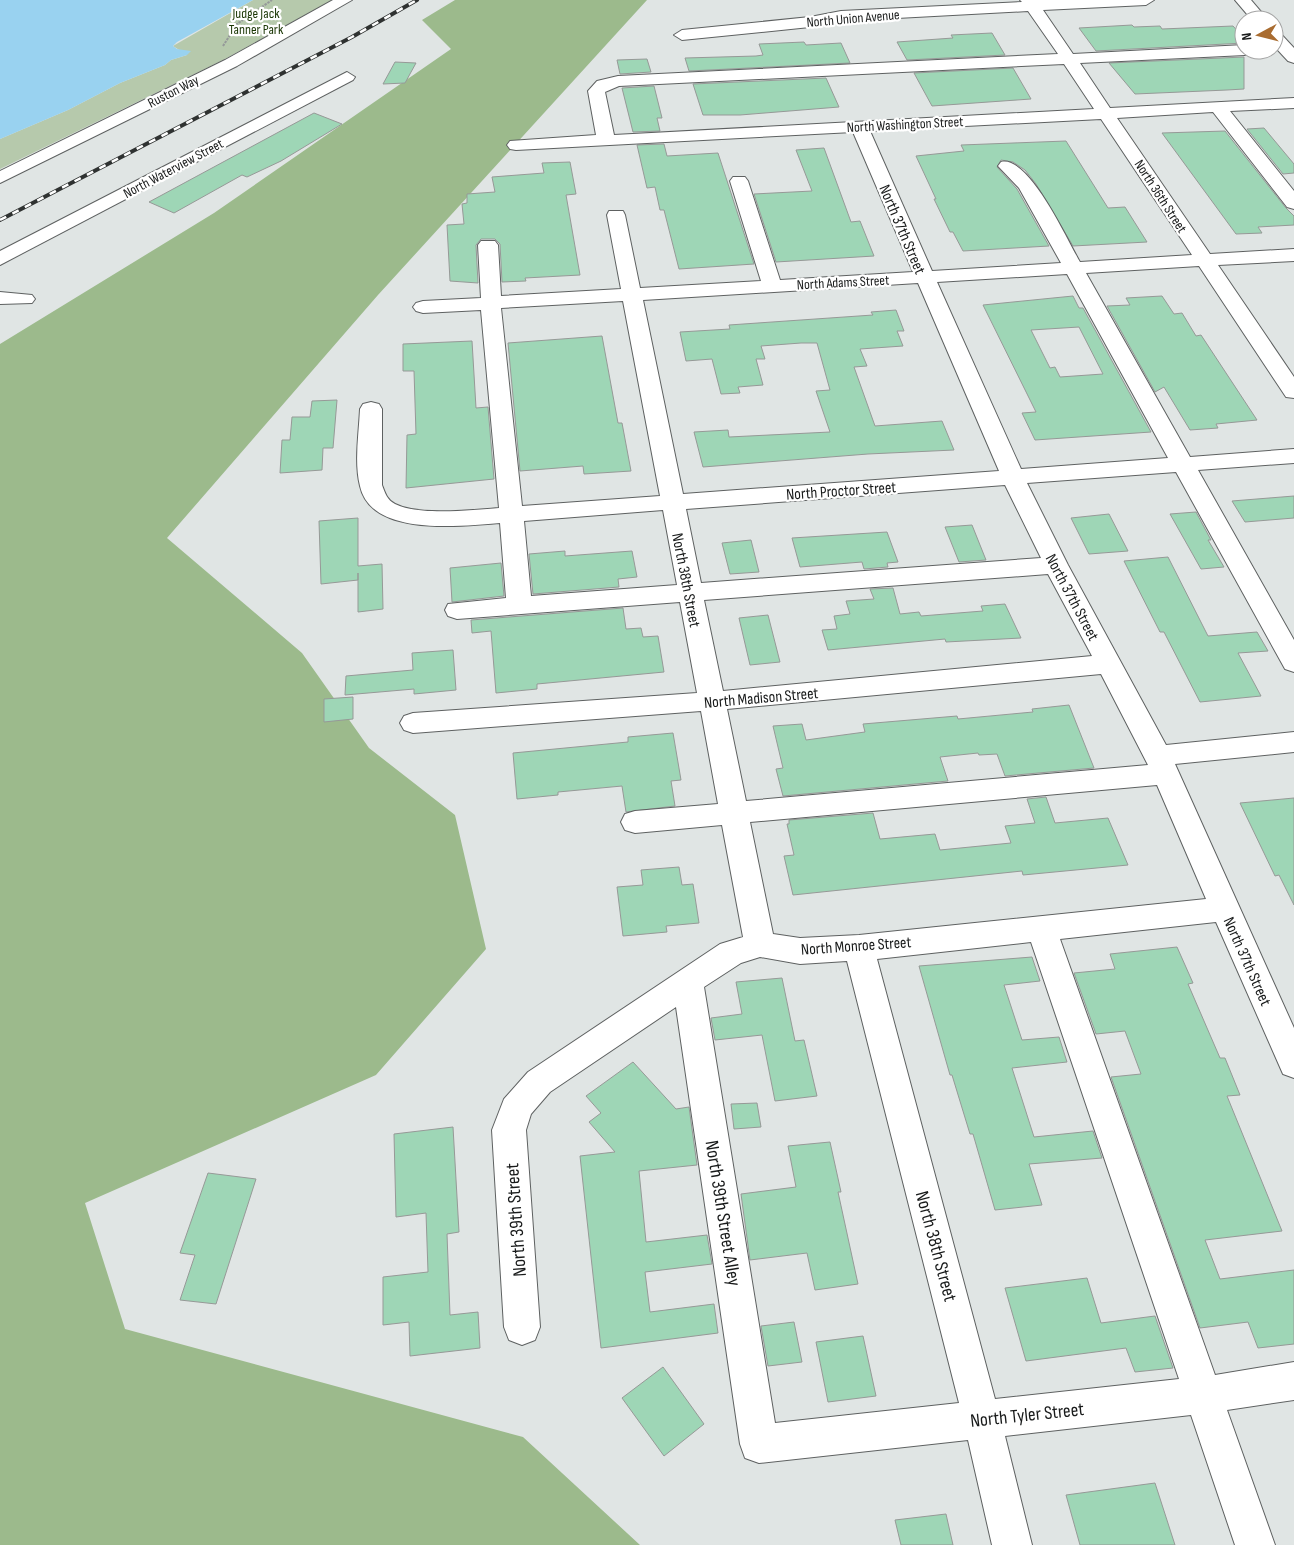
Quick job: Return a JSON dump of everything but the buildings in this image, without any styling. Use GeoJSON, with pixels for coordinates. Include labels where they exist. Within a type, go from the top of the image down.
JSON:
{"type":"FeatureCollection","features":[{"type":"Feature","properties":{"kind":"street","name":"Ruston Way"},"geometry":{"type":"LineString","coordinates":[[0,178],[246,55],[344,0]]}},
{"type":"Feature","properties":{"kind":"street","name":"North Union Avenue"},"geometry":{"type":"LineString","coordinates":[[682,35],[810,22],[841,16],[1031,3],[1146,0]]}},
{"type":"Feature","properties":{"kind":"street"},"geometry":{"type":"LineString","coordinates":[[1243,0],[1252,10]]}},
{"type":"Feature","properties":{"kind":"street","name":"North 36th Street"},"geometry":{"type":"LineString","coordinates":[[1031,3],[1107,113],[1202,260],[1294,392]]}},
{"type":"Feature","properties":{"kind":"street"},"geometry":{"type":"LineString","coordinates":[[606,140],[596,91],[602,85],[618,81],[1234,51]]}},
{"type":"Feature","properties":{"kind":"street","name":"North Waterview Street"},"geometry":{"type":"LineString","coordinates":[[0,259],[346,77]]}},
{"type":"Feature","properties":{"kind":"street","name":"North Washington Street"},"geometry":{"type":"LineString","coordinates":[[516,145],[1294,103]]}},
{"type":"Feature","properties":{"kind":"street"},"geometry":{"type":"LineString","coordinates":[[1218,107],[1294,203]]}},
{"type":"Feature","properties":{"kind":"street","name":"North 37th Street"},"geometry":{"type":"LineString","coordinates":[[859,126],[1012,477],[1056,565],[1162,765],[1294,1064]]}},
{"type":"Feature","properties":{"kind":"street"},"geometry":{"type":"LineString","coordinates":[[1007,166],[1027,185],[1294,663]]}},
{"type":"Feature","properties":{"kind":"street"},"geometry":{"type":"LineString","coordinates":[[739,181],[772,286]]}},
{"type":"Feature","properties":{"kind":"street","name":"North 38th Street"},"geometry":{"type":"LineString","coordinates":[[616,215],[689,594],[713,701],[760,944]]}},
{"type":"Feature","properties":{"kind":"street"},"geometry":{"type":"LineString","coordinates":[[488,245],[490,303],[513,513],[519,606]]}},
{"type":"Feature","properties":{"kind":"street","name":"North Adams Street"},"geometry":{"type":"LineString","coordinates":[[423,307],[1294,254]]}},
{"type":"Feature","properties":{"kind":"street"},"geometry":{"type":"LineString","coordinates":[[0,298],[25,298]]}},
{"type":"Feature","properties":{"kind":"street","name":"North Proctor Street"},"geometry":{"type":"LineString","coordinates":[[371,409],[369,484],[373,498],[389,512],[424,518],[672,502],[1294,456]]}},
{"type":"Feature","properties":{"kind":"street"},"geometry":{"type":"LineString","coordinates":[[457,610],[1056,565]]}},
{"type":"Feature","properties":{"kind":"street","name":"North Madison Street"},"geometry":{"type":"LineString","coordinates":[[413,723],[713,701],[1109,664]]}},
{"type":"Feature","properties":{"kind":"street"},"geometry":{"type":"LineString","coordinates":[[635,822],[735,814],[1162,765],[1294,742]]}},
{"type":"Feature","properties":{"kind":"street","name":"North Monroe Street"},"geometry":{"type":"LineString","coordinates":[[512,1114],[525,1095],[539,1082],[731,953],[760,944],[800,951],[859,948],[1041,927],[1225,909]]}},
{"type":"Feature","properties":{"kind":"street"},"geometry":{"type":"LineString","coordinates":[[1041,927],[1255,1545]]}},
{"type":"Feature","properties":{"kind":"street","name":"North 38th Street"},"geometry":{"type":"LineString","coordinates":[[859,948],[982,1419],[1012,1545]]}},
{"type":"Feature","properties":{"kind":"street","name":"North 39th Street Alley"},"geometry":{"type":"LineString","coordinates":[[688,981],[759,1444]]}},
{"type":"Feature","properties":{"kind":"street","name":"North 39th Street"},"geometry":{"type":"LineString","coordinates":[[512,1114],[509,1130],[522,1327]]}},
{"type":"Feature","properties":{"kind":"street","name":"North Tyler Street"},"geometry":{"type":"LineString","coordinates":[[759,1444],[1203,1395],[1294,1382]]}},
{"type":"Feature","properties":{"kind":"green space","name":"Judge Jack Tanner Park"},"geometry":{"type":"Polygon","coordinates":[[[253,0],[332,0],[225,59],[0,169],[0,139],[68,110],[120,83],[165,65],[171,60],[187,55],[173,46],[253,0]]]}},
{"type":"Feature","properties":{"kind":"green space"},"geometry":{"type":"Polygon","coordinates":[[[455,0],[647,0],[378,295],[167,538],[302,653],[369,748],[455,815],[486,949],[376,1075],[85,1203],[125,1329],[523,1437],[640,1545],[0,1545],[0,344],[214,213],[451,49],[422,20],[455,0]]]}},
{"type":"Feature","properties":{"kind":"water"},"geometry":{"type":"Polygon","coordinates":[[[0,0],[253,0],[173,46],[177,49],[191,51],[187,55],[171,60],[165,65],[120,83],[68,110],[0,139],[0,0]]]}},
{"type":"Feature","properties":{"kind":"railway"},"geometry":{"type":"LineString","coordinates":[[0,220],[352,37],[417,0]]}}]}
